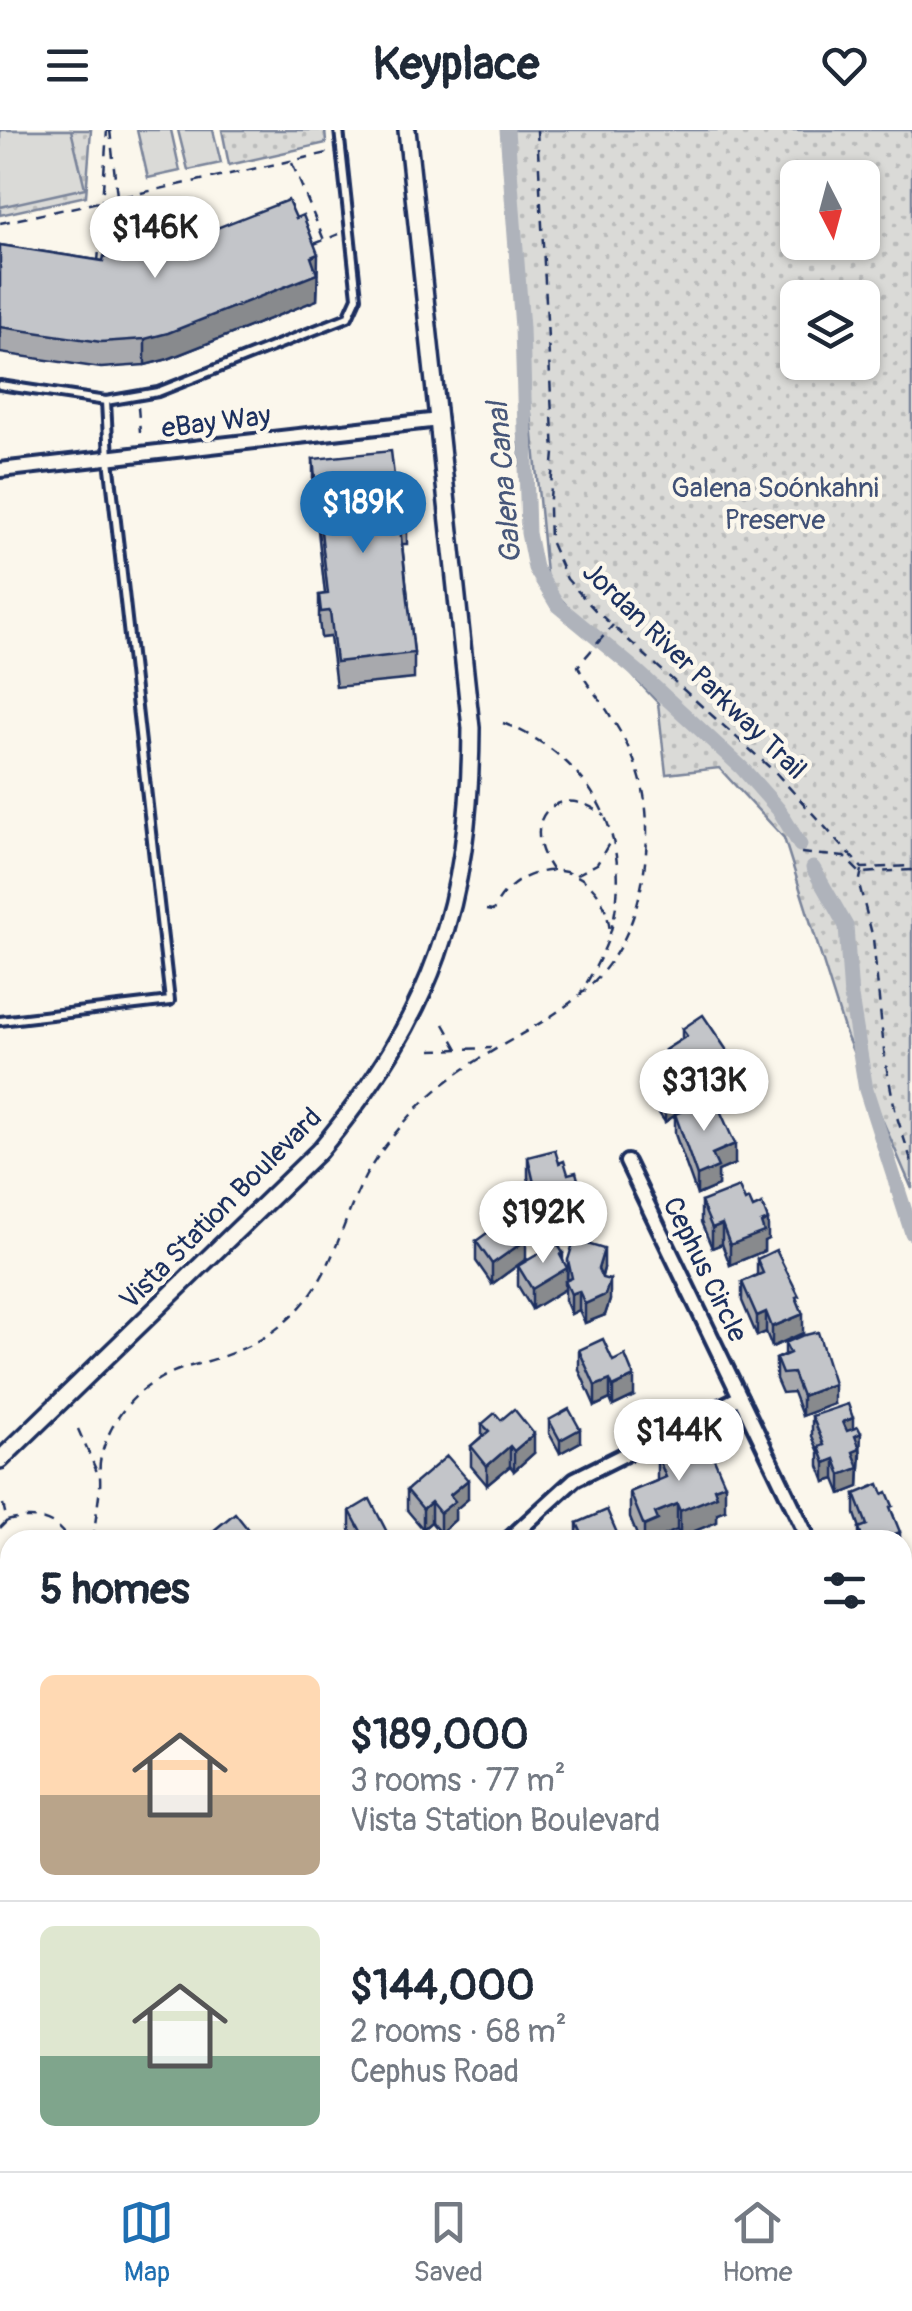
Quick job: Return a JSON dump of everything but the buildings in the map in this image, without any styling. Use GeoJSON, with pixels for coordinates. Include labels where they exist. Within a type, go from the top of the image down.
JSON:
{"type":"FeatureCollection","features":[{"type":"Feature","properties":{"kind":"street","name":"Vista Station Boulevard"},"geometry":{"type":"LineString","coordinates":[[0,1460],[318,1151],[377,1075],[420,1004],[451,914],[460,868],[471,728],[407,130]]}},
{"type":"Feature","properties":{"kind":"street","name":"eBay Way"},"geometry":{"type":"LineString","coordinates":[[0,470],[439,420]]}},
{"type":"Feature","properties":{"kind":"street","name":"Cephus Circle"},"geometry":{"type":"LineString","coordinates":[[627,1162],[804,1530]]}},
{"type":"Feature","properties":{"kind":"street"},"geometry":{"type":"LineString","coordinates":[[519,1530],[575,1480],[740,1397]]}},
{"type":"Feature","properties":{"kind":"lane"},"geometry":{"type":"LineString","coordinates":[[0,385],[106,401],[158,392],[350,316],[357,300],[338,130]]}},
{"type":"Feature","properties":{"kind":"lane"},"geometry":{"type":"LineString","coordinates":[[0,1021],[170,1001],[109,459],[106,401]]}},
{"type":"Feature","properties":{"kind":"path"},"geometry":{"type":"LineString","coordinates":[[109,130],[124,262]]}},
{"type":"Feature","properties":{"kind":"path"},"geometry":{"type":"LineString","coordinates":[[96,278],[109,130]]}},
{"type":"Feature","properties":{"kind":"path","name":"Jordan River Parkway Trail"},"geometry":{"type":"LineString","coordinates":[[537,130],[554,454],[550,542],[567,578],[613,625],[776,772],[862,871]]}},
{"type":"Feature","properties":{"kind":"path"},"geometry":{"type":"LineString","coordinates":[[0,223],[330,153]]}},
{"type":"Feature","properties":{"kind":"path"},"geometry":{"type":"LineString","coordinates":[[291,161],[324,240]]}},
{"type":"Feature","properties":{"kind":"path"},"geometry":{"type":"LineString","coordinates":[[308,246],[340,234]]}},
{"type":"Feature","properties":{"kind":"path"},"geometry":{"type":"LineString","coordinates":[[138,405],[140,432]]}},
{"type":"Feature","properties":{"kind":"path"},"geometry":{"type":"LineString","coordinates":[[93,1530],[99,1462],[122,1410],[137,1394],[170,1372],[226,1357],[253,1345],[286,1321],[311,1296],[328,1270],[365,1178],[386,1146],[434,1092],[579,998],[595,983],[617,951],[634,916],[647,856],[647,825],[640,779],[611,716],[578,666],[613,625]]}},
{"type":"Feature","properties":{"kind":"path"},"geometry":{"type":"LineString","coordinates":[[502,724],[542,743],[574,768],[607,818],[617,876],[617,904],[611,933],[579,998]]}},
{"type":"Feature","properties":{"kind":"path"},"geometry":{"type":"LineString","coordinates":[[554,872],[537,838],[537,826],[549,809],[574,801],[591,805],[607,818]]}},
{"type":"Feature","properties":{"kind":"path"},"geometry":{"type":"LineString","coordinates":[[573,876],[597,864],[612,839]]}},
{"type":"Feature","properties":{"kind":"path"},"geometry":{"type":"LineString","coordinates":[[801,852],[844,858],[862,871],[912,868]]}},
{"type":"Feature","properties":{"kind":"path"},"geometry":{"type":"LineString","coordinates":[[862,871],[859,884],[873,938],[885,1060],[896,1114],[912,1163]]}},
{"type":"Feature","properties":{"kind":"path"},"geometry":{"type":"LineString","coordinates":[[486,910],[494,911],[510,884],[529,875],[554,872],[573,876],[593,888],[602,900],[611,933]]}},
{"type":"Feature","properties":{"kind":"path"},"geometry":{"type":"LineString","coordinates":[[444,1024],[458,1050]]}},
{"type":"Feature","properties":{"kind":"path"},"geometry":{"type":"LineString","coordinates":[[430,1050],[498,1047]]}},
{"type":"Feature","properties":{"kind":"path"},"geometry":{"type":"LineString","coordinates":[[78,1429],[100,1478]]}},
{"type":"Feature","properties":{"kind":"path"},"geometry":{"type":"LineString","coordinates":[[3,1504],[7,1521]]}},
{"type":"Feature","properties":{"kind":"path"},"geometry":{"type":"LineString","coordinates":[[0,1528],[7,1521],[38,1517],[60,1530]]}},
{"type":"Feature","properties":{"kind":"green space"},"geometry":{"type":"Polygon","coordinates":[[[0,130],[91,130],[86,196],[0,215],[0,130]]]}},
{"type":"Feature","properties":{"kind":"green space"},"geometry":{"type":"Polygon","coordinates":[[[0,130],[71,130],[85,188],[0,207],[0,130]]]}},
{"type":"Feature","properties":{"kind":"green space"},"geometry":{"type":"Polygon","coordinates":[[[137,130],[171,130],[180,171],[148,178],[137,130]]]}},
{"type":"Feature","properties":{"kind":"green space"},"geometry":{"type":"Polygon","coordinates":[[[178,130],[213,130],[221,163],[188,170],[178,130]]]}},
{"type":"Feature","properties":{"kind":"green space"},"geometry":{"type":"Polygon","coordinates":[[[222,130],[325,130],[326,143],[229,165],[222,130]]]}},
{"type":"Feature","properties":{"kind":"green space","name":"Galena Soónkahni Preserve"},"geometry":{"type":"Polygon","coordinates":[[[507,130],[912,130],[912,1189],[846,1035],[784,838],[719,768],[666,774],[658,703],[547,584],[507,130]]]}},
{"type":"Feature","properties":{"kind":"waterway","name":"Galena Canal"},"geometry":{"type":"LineString","coordinates":[[507,130],[522,328],[528,533],[535,568],[558,606],[637,671],[742,768],[779,810],[800,845]]}},
{"type":"Feature","properties":{"kind":"waterway","name":"Galena Canal"},"geometry":{"type":"LineString","coordinates":[[813,868],[846,926],[851,997],[866,1090],[912,1233]]}}]}
